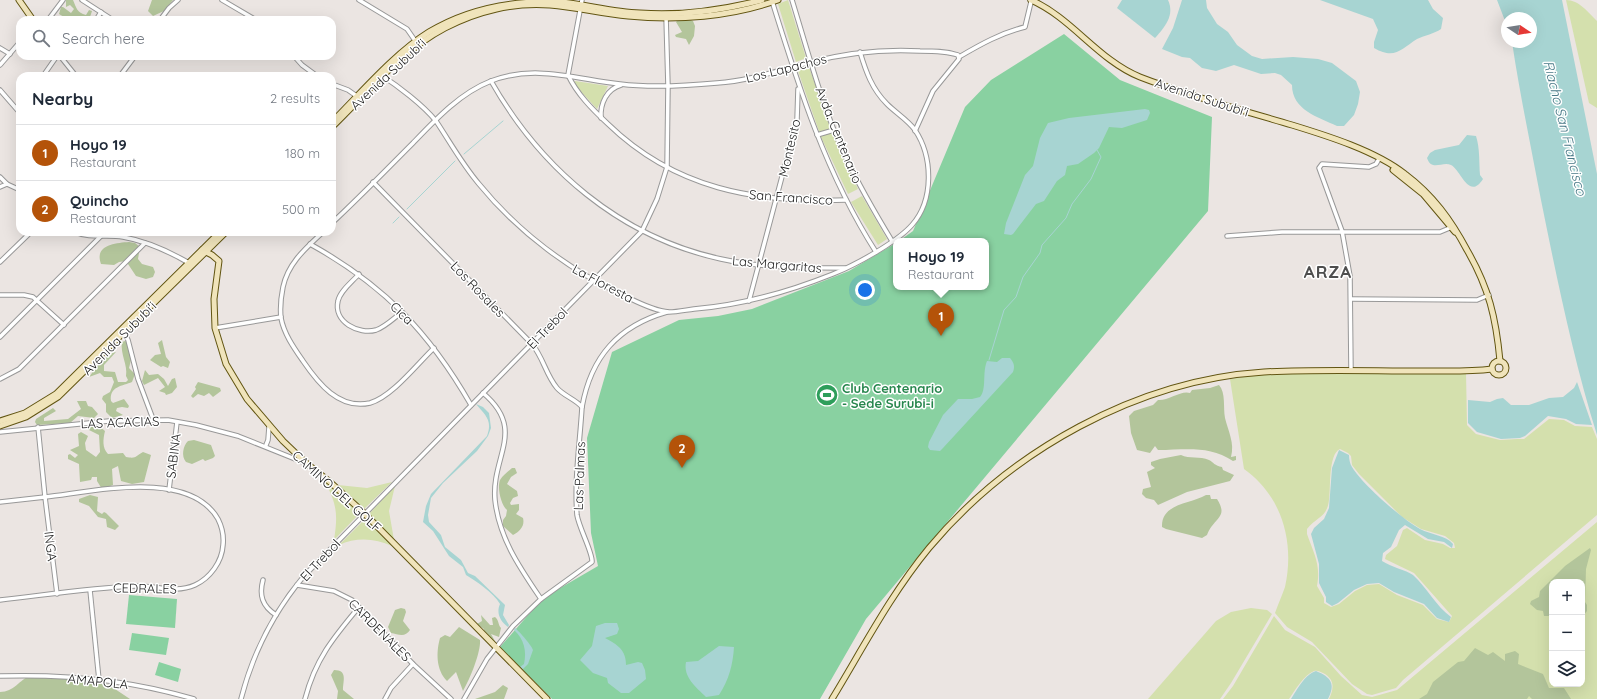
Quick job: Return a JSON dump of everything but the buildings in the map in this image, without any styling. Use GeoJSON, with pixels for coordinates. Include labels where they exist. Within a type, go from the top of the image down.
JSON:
{"type":"FeatureCollection","features":[{"type":"Feature","properties":{"kind":"street"},"geometry":{"type":"LineString","coordinates":[[19,0],[30,16]]}},
{"type":"Feature","properties":{"kind":"street"},"geometry":{"type":"LineString","coordinates":[[51,16],[63,0]]}},
{"type":"Feature","properties":{"kind":"street"},"geometry":{"type":"LineString","coordinates":[[82,0],[106,16]]}},
{"type":"Feature","properties":{"kind":"street"},"geometry":{"type":"LineString","coordinates":[[163,16],[178,0]]}},
{"type":"Feature","properties":{"kind":"street"},"geometry":{"type":"LineString","coordinates":[[222,0],[249,16]]}},
{"type":"Feature","properties":{"kind":"street"},"geometry":{"type":"LineString","coordinates":[[361,0],[407,29],[416,44]]}},
{"type":"Feature","properties":{"kind":"street","name":"Avenida Sububi'i"},"geometry":{"type":"LineString","coordinates":[[336,118],[416,44],[454,19],[488,7],[536,0],[666,16],[719,14],[774,1]]}},
{"type":"Feature","properties":{"kind":"street","name":"Avenida Sububi'i"},"geometry":{"type":"LineString","coordinates":[[666,16],[718,9],[762,0]]}},
{"type":"Feature","properties":{"kind":"street","name":"Avda. Centenario"},"geometry":{"type":"LineString","coordinates":[[792,0],[821,95],[834,130],[861,190],[892,241]]}},
{"type":"Feature","properties":{"kind":"street"},"geometry":{"type":"LineString","coordinates":[[860,52],[872,85],[887,103],[915,131],[933,91],[959,57],[986,41],[1025,26],[1031,0]]}},
{"type":"Feature","properties":{"kind":"street","name":"Avenida Sububi'i"},"geometry":{"type":"LineString","coordinates":[[1031,0],[1052,11],[1090,44],[1138,76],[1343,142],[1404,173],[1440,206],[1476,264],[1489,294],[1497,332],[1500,361]]}},
{"type":"Feature","properties":{"kind":"street","name":"Avda. Centenario"},"geometry":{"type":"LineString","coordinates":[[774,1],[798,86],[817,135],[855,219],[876,252]]}},
{"type":"Feature","properties":{"kind":"street"},"geometry":{"type":"LineString","coordinates":[[568,75],[581,5]]}},
{"type":"Feature","properties":{"kind":"street"},"geometry":{"type":"LineString","coordinates":[[98,16],[101,12]]}},
{"type":"Feature","properties":{"kind":"street","name":"El Trebol"},"geometry":{"type":"LineString","coordinates":[[241,699],[257,648],[276,614],[297,585],[364,513],[642,231],[657,199],[667,167],[668,86],[666,16]]}},
{"type":"Feature","properties":{"kind":"street"},"geometry":{"type":"LineString","coordinates":[[0,65],[16,47]]}},
{"type":"Feature","properties":{"kind":"street"},"geometry":{"type":"LineString","coordinates":[[0,48],[10,54]]}},
{"type":"Feature","properties":{"kind":"street","name":"Los Lapachos"},"geometry":{"type":"LineString","coordinates":[[336,220],[435,121],[465,95],[490,81],[524,73],[539,72],[568,75],[584,80],[622,84],[668,86],[734,81],[811,62],[860,52],[905,50],[950,53],[959,57]]}},
{"type":"Feature","properties":{"kind":"street"},"geometry":{"type":"LineString","coordinates":[[45,72],[54,60]]}},
{"type":"Feature","properties":{"kind":"street"},"geometry":{"type":"LineString","coordinates":[[63,60],[73,72]]}},
{"type":"Feature","properties":{"kind":"street"},"geometry":{"type":"LineString","coordinates":[[123,72],[132,60]]}},
{"type":"Feature","properties":{"kind":"street"},"geometry":{"type":"LineString","coordinates":[[298,60],[312,72]]}},
{"type":"Feature","properties":{"kind":"street","name":"San Francisco"},"geometry":{"type":"LineString","coordinates":[[568,75],[572,85],[601,118],[634,147],[683,176],[716,188],[762,198],[846,200]]}},
{"type":"Feature","properties":{"kind":"street","name":"Avenida Sububi'i"},"geometry":{"type":"LineString","coordinates":[[336,123],[382,76]]}},
{"type":"Feature","properties":{"kind":"street","name":"La Floresta"},"geometry":{"type":"LineString","coordinates":[[382,76],[398,87],[435,121],[466,168],[510,217],[552,253],[594,280],[616,292],[652,308],[668,312],[728,306],[792,290],[846,268],[876,252],[892,241]]}},
{"type":"Feature","properties":{"kind":"street","name":"Las Margaritas"},"geometry":{"type":"LineString","coordinates":[[490,81],[517,123],[541,153],[585,194],[642,231],[705,254],[758,265],[846,268]]}},
{"type":"Feature","properties":{"kind":"street"},"geometry":{"type":"LineString","coordinates":[[601,118],[601,109],[608,94],[612,89],[622,84]]}},
{"type":"Feature","properties":{"kind":"street"},"geometry":{"type":"LineString","coordinates":[[336,86],[348,90],[358,97]]}},
{"type":"Feature","properties":{"kind":"street","name":"Montesito"},"geometry":{"type":"LineString","coordinates":[[749,301],[797,120],[798,86]]}},
{"type":"Feature","properties":{"kind":"street"},"geometry":{"type":"LineString","coordinates":[[0,90],[16,107]]}},
{"type":"Feature","properties":{"kind":"street"},"geometry":{"type":"LineString","coordinates":[[817,135],[834,130]]}},
{"type":"Feature","properties":{"kind":"street","name":"La Floresta"},"geometry":{"type":"LineString","coordinates":[[896,238],[914,224],[926,197],[928,171],[926,156],[915,131]]}},
{"type":"Feature","properties":{"kind":"street"},"geometry":{"type":"LineString","coordinates":[[1351,371],[1350,276],[1342,231],[1320,170],[1320,166],[1322,164],[1346,164],[1369,167],[1376,164],[1379,159]]}},
{"type":"Feature","properties":{"kind":"street"},"geometry":{"type":"LineString","coordinates":[[0,177],[7,184],[16,188]]}},
{"type":"Feature","properties":{"kind":"street","name":"Los Rosales"},"geometry":{"type":"LineString","coordinates":[[373,182],[532,344],[538,351],[557,388],[575,400],[582,407]]}},
{"type":"Feature","properties":{"kind":"street"},"geometry":{"type":"LineString","coordinates":[[0,187],[7,184]]}},
{"type":"Feature","properties":{"kind":"street"},"geometry":{"type":"LineString","coordinates":[[1227,236],[1282,232],[1440,232],[1453,227]]}},
{"type":"Feature","properties":{"kind":"street"},"geometry":{"type":"LineString","coordinates":[[0,262],[27,236]]}},
{"type":"Feature","properties":{"kind":"street"},"geometry":{"type":"LineString","coordinates":[[0,337],[101,236],[123,237],[145,243],[189,263]]}},
{"type":"Feature","properties":{"kind":"street","name":"Avenida Sububi'i"},"geometry":{"type":"LineString","coordinates":[[0,421],[25,413],[56,394],[120,334],[204,251],[217,236]]}},
{"type":"Feature","properties":{"kind":"street","name":"Avenida Sububi'i"},"geometry":{"type":"LineString","coordinates":[[0,426],[26,417],[58,398],[189,263],[221,236]]}},
{"type":"Feature","properties":{"kind":"street"},"geometry":{"type":"LineString","coordinates":[[319,236],[299,254],[286,275],[281,300],[281,317],[294,348],[313,376],[322,386],[332,394],[350,403],[372,402],[388,394],[434,348]]}},
{"type":"Feature","properties":{"kind":"street"},"geometry":{"type":"LineString","coordinates":[[0,379],[19,369],[145,243]]}},
{"type":"Feature","properties":{"kind":"street","name":"Cica"},"geometry":{"type":"LineString","coordinates":[[310,244],[359,274],[402,312],[434,348],[452,372],[471,406]]}},
{"type":"Feature","properties":{"kind":"street","name":"CAMINO DEL GOLF"},"geometry":{"type":"LineString","coordinates":[[204,251],[215,257],[219,263],[214,299],[215,328],[221,352],[232,376],[247,399],[269,427],[306,463],[330,482],[364,513],[543,698]]}},
{"type":"Feature","properties":{"kind":"street"},"geometry":{"type":"LineString","coordinates":[[359,274],[342,292],[338,302],[339,314],[346,323],[360,331],[372,330],[385,325],[402,312]]}},
{"type":"Feature","properties":{"kind":"street"},"geometry":{"type":"LineString","coordinates":[[1351,300],[1477,300],[1489,294]]}},
{"type":"Feature","properties":{"kind":"street"},"geometry":{"type":"LineString","coordinates":[[0,295],[24,295],[37,300],[64,325]]}},
{"type":"Feature","properties":{"kind":"street"},"geometry":{"type":"LineString","coordinates":[[652,308],[654,310],[652,316]]}},
{"type":"Feature","properties":{"kind":"street","name":"Las Palmas"},"geometry":{"type":"LineString","coordinates":[[464,699],[495,648],[513,626],[541,599],[590,564],[592,559],[580,530],[576,507],[584,395],[596,363],[613,341],[624,332],[652,316],[668,312]]}},
{"type":"Feature","properties":{"kind":"street"},"geometry":{"type":"LineString","coordinates":[[215,328],[281,317]]}},
{"type":"Feature","properties":{"kind":"street"},"geometry":{"type":"LineString","coordinates":[[120,334],[128,340],[136,373],[153,419]]}},
{"type":"Feature","properties":{"kind":"street"},"geometry":{"type":"LineString","coordinates":[[1500,361],[1505,366],[1503,374],[1495,374],[1492,369],[1494,363],[1500,361]]}},
{"type":"Feature","properties":{"kind":"street"},"geometry":{"type":"LineString","coordinates":[[832,699],[901,586],[929,548],[984,491],[1039,450],[1083,425],[1117,409],[1189,384],[1261,372],[1492,369]]}},
{"type":"Feature","properties":{"kind":"street"},"geometry":{"type":"LineString","coordinates":[[483,393],[499,410],[505,428],[504,449],[495,480],[495,500],[500,523],[513,556],[541,599]]}},
{"type":"Feature","properties":{"kind":"street"},"geometry":{"type":"LineString","coordinates":[[575,400],[584,395]]}},
{"type":"Feature","properties":{"kind":"street","name":"LAS ACACIAS"},"geometry":{"type":"LineString","coordinates":[[0,432],[38,427],[153,419],[216,429],[266,445],[292,459],[306,463]]}},
{"type":"Feature","properties":{"kind":"street","name":"SABINA"},"geometry":{"type":"LineString","coordinates":[[169,490],[177,422]]}},
{"type":"Feature","properties":{"kind":"street"},"geometry":{"type":"LineString","coordinates":[[38,427],[45,497]]}},
{"type":"Feature","properties":{"kind":"street"},"geometry":{"type":"LineString","coordinates":[[266,445],[269,427]]}},
{"type":"Feature","properties":{"kind":"street","name":"CEDRALES"},"geometry":{"type":"LineString","coordinates":[[0,502],[136,487],[169,490],[201,500],[214,512],[220,523],[223,545],[222,554],[212,572],[197,584],[179,589],[136,586],[0,600]]}},
{"type":"Feature","properties":{"kind":"street","name":"INGA"},"geometry":{"type":"LineString","coordinates":[[45,497],[57,594]]}},
{"type":"Feature","properties":{"kind":"street"},"geometry":{"type":"LineString","coordinates":[[263,580],[260,589],[262,600],[269,610],[276,614]]}},
{"type":"Feature","properties":{"kind":"street","name":"CARDENALES"},"geometry":{"type":"LineString","coordinates":[[297,585],[334,591],[352,600],[413,664],[451,699]]}},
{"type":"Feature","properties":{"kind":"street"},"geometry":{"type":"LineString","coordinates":[[90,590],[99,680]]}},
{"type":"Feature","properties":{"kind":"street"},"geometry":{"type":"LineString","coordinates":[[305,699],[313,673],[322,654],[334,636],[359,608]]}},
{"type":"Feature","properties":{"kind":"street"},"geometry":{"type":"LineString","coordinates":[[386,699],[391,688],[413,664]]}},
{"type":"Feature","properties":{"kind":"street","name":"AMAPOLA"},"geometry":{"type":"LineString","coordinates":[[0,676],[42,676],[99,680],[137,685],[194,699]]}},
{"type":"Feature","properties":{"kind":"green space"},"geometry":{"type":"Polygon","coordinates":[[[66,0],[73,0],[77,9],[81,13],[86,15],[89,10],[92,11],[90,16],[62,16],[59,14],[61,7],[71,13],[74,9],[70,5],[66,7],[66,0]]]}},
{"type":"Feature","properties":{"kind":"green space"},"geometry":{"type":"Polygon","coordinates":[[[152,0],[173,0],[164,11],[153,16],[148,11],[152,0]]]}},
{"type":"Feature","properties":{"kind":"green space"},"geometry":{"type":"Polygon","coordinates":[[[788,0],[806,58],[796,62],[778,4],[788,0]]]}},
{"type":"Feature","properties":{"kind":"green space"},"geometry":{"type":"Polygon","coordinates":[[[1566,0],[1579,4],[1597,21],[1597,108],[1589,103],[1566,0]]]}},
{"type":"Feature","properties":{"kind":"green space"},"geometry":{"type":"Polygon","coordinates":[[[686,18],[693,21],[695,26],[694,36],[689,45],[686,39],[676,37],[675,35],[682,32],[676,22],[686,18]]]}},
{"type":"Feature","properties":{"kind":"green space","name":"Club Centenario - Sede Surubi-i"},"geometry":{"type":"Polygon","coordinates":[[[1064,34],[1120,80],[1212,117],[1208,211],[866,619],[820,699],[552,699],[500,647],[543,598],[598,566],[591,533],[587,438],[612,352],[679,320],[718,316],[752,309],[849,271],[893,245],[893,290],[989,290],[989,238],[903,238],[913,231],[965,107],[991,80],[1064,34]]]}},
{"type":"Feature","properties":{"kind":"green space"},"geometry":{"type":"Polygon","coordinates":[[[809,67],[832,133],[858,189],[848,194],[821,137],[798,71],[809,67]]]}},
{"type":"Feature","properties":{"kind":"green space"},"geometry":{"type":"Polygon","coordinates":[[[575,81],[608,86],[597,109],[574,84],[575,81]]]}},
{"type":"Feature","properties":{"kind":"green space"},"geometry":{"type":"Polygon","coordinates":[[[862,196],[887,239],[878,245],[851,202],[862,196]]]}},
{"type":"Feature","properties":{"kind":"green space"},"geometry":{"type":"Polygon","coordinates":[[[129,242],[135,243],[140,247],[138,259],[142,264],[153,267],[155,272],[153,277],[146,279],[136,276],[126,261],[119,262],[114,265],[101,264],[100,253],[103,249],[112,244],[129,242]]]}},
{"type":"Feature","properties":{"kind":"green space"},"geometry":{"type":"Polygon","coordinates":[[[162,340],[166,357],[170,362],[168,368],[163,366],[161,367],[150,360],[155,355],[161,354],[158,343],[162,340]]]}},
{"type":"Feature","properties":{"kind":"green space"},"geometry":{"type":"Polygon","coordinates":[[[122,342],[127,342],[131,360],[129,368],[135,374],[132,382],[117,387],[112,392],[111,401],[113,403],[124,399],[129,406],[128,408],[117,408],[116,411],[123,415],[112,418],[106,412],[106,404],[102,399],[103,396],[110,392],[114,382],[112,377],[104,377],[100,373],[89,377],[108,356],[116,352],[104,365],[104,371],[115,372],[118,382],[126,382],[128,380],[126,376],[122,346],[122,342]]]}},
{"type":"Feature","properties":{"kind":"green space"},"geometry":{"type":"Polygon","coordinates":[[[145,370],[149,375],[158,374],[164,379],[168,386],[172,379],[175,378],[177,387],[172,393],[166,395],[165,393],[159,391],[165,387],[158,378],[144,385],[142,381],[145,370]]]}},
{"type":"Feature","properties":{"kind":"green space"},"geometry":{"type":"Polygon","coordinates":[[[1306,372],[1466,372],[1467,425],[1476,434],[1500,440],[1524,439],[1549,419],[1564,420],[1575,426],[1592,427],[1597,439],[1597,515],[1403,680],[1396,688],[1372,695],[1367,694],[1352,684],[1312,642],[1287,627],[1275,613],[1285,587],[1288,570],[1286,537],[1276,506],[1268,492],[1244,469],[1230,379],[1260,374],[1306,372]],[[1340,449],[1336,452],[1332,464],[1328,506],[1324,514],[1307,529],[1307,534],[1317,566],[1317,586],[1324,598],[1324,603],[1331,607],[1339,604],[1355,591],[1367,585],[1379,584],[1397,595],[1423,605],[1437,619],[1449,622],[1452,616],[1414,573],[1385,559],[1386,555],[1397,546],[1403,530],[1407,528],[1425,540],[1443,544],[1450,548],[1455,548],[1454,543],[1445,536],[1421,529],[1402,517],[1359,474],[1352,465],[1351,456],[1340,449]]]}},
{"type":"Feature","properties":{"kind":"green space"},"geometry":{"type":"Polygon","coordinates":[[[198,382],[220,388],[221,391],[213,397],[209,393],[204,396],[198,394],[193,398],[191,396],[196,389],[195,387],[198,382]]]}},
{"type":"Feature","properties":{"kind":"green space"},"geometry":{"type":"Polygon","coordinates":[[[1219,385],[1223,392],[1225,418],[1232,442],[1231,457],[1236,456],[1236,460],[1233,461],[1224,456],[1206,450],[1158,450],[1155,446],[1150,453],[1137,450],[1131,433],[1129,416],[1134,411],[1153,405],[1158,400],[1166,399],[1186,392],[1190,393],[1192,390],[1210,388],[1219,385]]]}},
{"type":"Feature","properties":{"kind":"green space"},"geometry":{"type":"Polygon","coordinates":[[[77,401],[86,401],[88,406],[92,407],[98,414],[94,418],[78,416],[70,423],[37,425],[35,422],[36,419],[53,408],[56,411],[44,418],[44,421],[68,419],[81,409],[77,401]]]}},
{"type":"Feature","properties":{"kind":"green space"},"geometry":{"type":"Polygon","coordinates":[[[91,426],[100,427],[105,431],[104,443],[108,454],[123,453],[126,457],[132,458],[143,452],[151,455],[144,482],[132,484],[121,481],[118,466],[112,469],[113,485],[102,489],[97,481],[97,477],[92,477],[91,480],[80,482],[79,464],[68,459],[68,455],[70,454],[75,458],[78,455],[70,450],[79,446],[78,434],[81,432],[88,436],[85,443],[86,450],[96,457],[100,452],[99,435],[87,429],[91,426]]]}},
{"type":"Feature","properties":{"kind":"green space"},"geometry":{"type":"Polygon","coordinates":[[[194,440],[211,445],[215,456],[205,461],[203,459],[192,464],[186,462],[183,454],[184,448],[188,441],[194,440]]]}},
{"type":"Feature","properties":{"kind":"green space"},"geometry":{"type":"Polygon","coordinates":[[[1181,455],[1209,460],[1222,467],[1223,470],[1234,475],[1230,481],[1187,492],[1158,505],[1154,500],[1146,498],[1142,494],[1143,489],[1151,487],[1147,472],[1155,468],[1151,465],[1151,462],[1181,455]]]}},
{"type":"Feature","properties":{"kind":"green space"},"geometry":{"type":"Polygon","coordinates":[[[512,468],[515,468],[517,473],[511,477],[507,484],[517,491],[518,496],[513,498],[510,503],[511,505],[519,504],[519,510],[516,514],[523,518],[521,528],[513,535],[503,526],[503,520],[506,516],[507,510],[501,500],[499,492],[500,480],[512,468]]]}},
{"type":"Feature","properties":{"kind":"green space"},"geometry":{"type":"Polygon","coordinates":[[[325,482],[360,513],[334,540],[336,510],[325,482]]]}},
{"type":"Feature","properties":{"kind":"green space"},"geometry":{"type":"Polygon","coordinates":[[[392,482],[364,509],[338,485],[367,488],[392,482]]]}},
{"type":"Feature","properties":{"kind":"green space"},"geometry":{"type":"Polygon","coordinates":[[[395,486],[389,511],[394,540],[369,514],[395,486]]]}},
{"type":"Feature","properties":{"kind":"green space"},"geometry":{"type":"Polygon","coordinates":[[[90,495],[98,497],[97,511],[102,514],[104,512],[106,513],[119,526],[115,530],[107,527],[106,519],[98,517],[89,506],[79,502],[79,499],[90,495]]]}},
{"type":"Feature","properties":{"kind":"green space"},"geometry":{"type":"Polygon","coordinates":[[[1210,495],[1211,499],[1217,499],[1221,510],[1221,514],[1207,535],[1202,538],[1162,527],[1163,519],[1166,513],[1178,505],[1210,495]]]}},
{"type":"Feature","properties":{"kind":"green space"},"geometry":{"type":"Polygon","coordinates":[[[365,519],[392,546],[372,540],[345,542],[339,545],[365,519]]]}},
{"type":"Feature","properties":{"kind":"green space"},"geometry":{"type":"Polygon","coordinates":[[[1597,522],[1597,699],[1329,699],[1332,692],[1330,678],[1323,673],[1314,671],[1303,679],[1289,699],[1223,699],[1233,686],[1274,616],[1285,630],[1315,647],[1341,676],[1362,695],[1372,697],[1397,690],[1597,522]]]}},
{"type":"Feature","properties":{"kind":"green space"},"geometry":{"type":"Polygon","coordinates":[[[1590,548],[1591,550],[1586,569],[1585,602],[1585,579],[1552,579],[1565,566],[1590,548]]]}},
{"type":"Feature","properties":{"kind":"green space"},"geometry":{"type":"Polygon","coordinates":[[[1549,582],[1549,616],[1544,616],[1543,611],[1537,610],[1530,604],[1531,601],[1539,597],[1540,591],[1549,582]]]}},
{"type":"Feature","properties":{"kind":"green space"},"geometry":{"type":"Polygon","coordinates":[[[129,595],[177,599],[175,628],[126,624],[129,595]]]}},
{"type":"Feature","properties":{"kind":"green space"},"geometry":{"type":"Polygon","coordinates":[[[1585,602],[1587,605],[1587,611],[1585,613],[1585,602]]]}},
{"type":"Feature","properties":{"kind":"green space"},"geometry":{"type":"Polygon","coordinates":[[[401,608],[405,609],[406,612],[403,621],[410,630],[404,635],[391,633],[388,627],[395,610],[401,608]]]}},
{"type":"Feature","properties":{"kind":"green space"},"geometry":{"type":"Polygon","coordinates":[[[1251,608],[1267,610],[1272,614],[1220,699],[1148,699],[1216,621],[1231,612],[1251,608]]]}},
{"type":"Feature","properties":{"kind":"green space"},"geometry":{"type":"Polygon","coordinates":[[[481,615],[490,625],[493,625],[492,618],[495,617],[497,620],[501,628],[499,637],[491,634],[496,643],[493,644],[488,640],[488,634],[483,633],[484,629],[477,624],[482,621],[481,615]]]}},
{"type":"Feature","properties":{"kind":"green space"},"geometry":{"type":"Polygon","coordinates":[[[459,627],[480,640],[479,651],[474,666],[463,691],[456,672],[447,681],[443,677],[438,661],[440,638],[445,635],[450,637],[459,627]]]}},
{"type":"Feature","properties":{"kind":"green space"},"geometry":{"type":"Polygon","coordinates":[[[132,633],[169,638],[166,655],[129,650],[132,633]]]}},
{"type":"Feature","properties":{"kind":"green space"},"geometry":{"type":"Polygon","coordinates":[[[1475,648],[1488,655],[1493,652],[1505,661],[1505,654],[1515,651],[1519,654],[1518,664],[1543,674],[1549,688],[1564,688],[1571,699],[1532,699],[1529,696],[1527,699],[1419,699],[1427,694],[1433,682],[1458,662],[1464,661],[1475,648]]]}},
{"type":"Feature","properties":{"kind":"green space"},"geometry":{"type":"Polygon","coordinates":[[[159,662],[181,669],[178,682],[155,675],[159,662]]]}},
{"type":"Feature","properties":{"kind":"green space"},"geometry":{"type":"Polygon","coordinates":[[[334,670],[338,670],[343,674],[343,690],[354,699],[337,699],[338,691],[331,675],[334,670]]]}},
{"type":"Feature","properties":{"kind":"green space"},"geometry":{"type":"Polygon","coordinates":[[[31,675],[72,676],[77,680],[109,685],[130,699],[0,699],[0,692],[13,688],[31,675]]]}},
{"type":"Feature","properties":{"kind":"green space"},"geometry":{"type":"Polygon","coordinates":[[[503,685],[508,688],[504,699],[475,699],[495,692],[503,685]]]}},
{"type":"Feature","properties":{"kind":"water"},"geometry":{"type":"Polygon","coordinates":[[[1122,0],[1168,0],[1170,5],[1170,16],[1162,30],[1155,38],[1117,8],[1122,0]]]}},
{"type":"Feature","properties":{"kind":"water"},"geometry":{"type":"Polygon","coordinates":[[[1182,0],[1206,0],[1207,8],[1217,24],[1228,32],[1237,45],[1252,56],[1262,59],[1293,57],[1318,59],[1332,63],[1356,81],[1360,92],[1354,115],[1344,126],[1337,126],[1314,116],[1301,107],[1293,94],[1292,85],[1281,75],[1275,73],[1261,74],[1234,65],[1216,71],[1202,68],[1190,58],[1182,57],[1162,49],[1173,28],[1182,0]]]}},
{"type":"Feature","properties":{"kind":"water"},"geometry":{"type":"Polygon","coordinates":[[[1320,0],[1428,0],[1433,9],[1443,18],[1441,29],[1417,39],[1397,52],[1387,53],[1374,48],[1374,42],[1378,30],[1373,19],[1320,0]]]}},
{"type":"Feature","properties":{"kind":"water","name":"Riacho San Francisco"},"geometry":{"type":"Polygon","coordinates":[[[1497,0],[1562,0],[1597,174],[1597,435],[1580,377],[1559,289],[1513,48],[1537,48],[1537,12],[1502,12],[1497,0]]]}},
{"type":"Feature","properties":{"kind":"water"},"geometry":{"type":"Polygon","coordinates":[[[1145,109],[1149,110],[1150,113],[1147,120],[1122,128],[1109,127],[1099,148],[1078,164],[1067,166],[1065,175],[1057,181],[1044,201],[1036,204],[1013,234],[1004,234],[1006,223],[1025,175],[1033,166],[1040,138],[1048,123],[1069,118],[1145,109]]]}},
{"type":"Feature","properties":{"kind":"water"},"geometry":{"type":"Polygon","coordinates":[[[1467,135],[1476,136],[1479,150],[1480,175],[1483,179],[1474,187],[1469,186],[1451,165],[1434,165],[1429,162],[1427,158],[1430,153],[1435,150],[1459,145],[1467,135]]]}},
{"type":"Feature","properties":{"kind":"water"},"geometry":{"type":"Polygon","coordinates":[[[1002,358],[1010,358],[1014,365],[1013,372],[940,451],[930,450],[928,447],[929,442],[943,415],[958,399],[972,399],[980,397],[983,390],[987,361],[997,362],[1002,358]]]}},
{"type":"Feature","properties":{"kind":"water"},"geometry":{"type":"Polygon","coordinates":[[[1577,382],[1592,425],[1576,424],[1566,419],[1548,416],[1525,436],[1520,438],[1501,439],[1477,432],[1468,423],[1468,400],[1490,402],[1503,398],[1511,405],[1529,405],[1549,398],[1563,397],[1574,388],[1577,382]]]}},
{"type":"Feature","properties":{"kind":"water"},"geometry":{"type":"Polygon","coordinates":[[[476,404],[483,407],[489,413],[491,428],[488,436],[477,451],[443,483],[431,498],[428,515],[429,522],[441,535],[445,547],[461,560],[468,573],[475,576],[505,605],[503,615],[509,625],[508,627],[500,617],[498,611],[500,604],[493,595],[466,575],[463,567],[449,556],[433,531],[423,522],[426,506],[431,494],[487,436],[489,422],[476,404]]]}},
{"type":"Feature","properties":{"kind":"water"},"geometry":{"type":"Polygon","coordinates":[[[1339,450],[1349,455],[1349,460],[1357,474],[1393,510],[1420,529],[1442,537],[1453,544],[1452,548],[1444,542],[1428,539],[1405,525],[1399,530],[1391,547],[1383,553],[1382,561],[1413,575],[1441,608],[1451,617],[1449,622],[1437,618],[1424,604],[1394,592],[1379,583],[1367,584],[1354,590],[1332,606],[1326,602],[1326,597],[1319,583],[1319,564],[1311,534],[1314,528],[1324,519],[1329,508],[1332,468],[1339,450]]]}},
{"type":"Feature","properties":{"kind":"water"},"geometry":{"type":"Polygon","coordinates":[[[605,623],[617,623],[619,629],[617,634],[605,638],[620,648],[625,655],[626,665],[638,662],[642,663],[645,670],[646,679],[629,693],[621,693],[608,683],[607,678],[593,673],[580,660],[592,646],[596,626],[605,623]]]}},
{"type":"Feature","properties":{"kind":"water"},"geometry":{"type":"Polygon","coordinates":[[[515,628],[526,639],[533,650],[528,664],[522,670],[520,667],[524,664],[525,650],[520,637],[514,630],[515,628]]]}},
{"type":"Feature","properties":{"kind":"water"},"geometry":{"type":"Polygon","coordinates":[[[719,646],[734,647],[733,660],[728,678],[719,695],[706,697],[688,677],[686,672],[686,662],[698,661],[719,646]]]}},
{"type":"Feature","properties":{"kind":"water"},"geometry":{"type":"Polygon","coordinates":[[[1316,671],[1321,673],[1331,682],[1332,689],[1328,699],[1291,699],[1308,675],[1316,671]]]}},
{"type":"Feature","properties":{"kind":"waterway"},"geometry":{"type":"LineString","coordinates":[[464,154],[503,121]]}},
{"type":"Feature","properties":{"kind":"waterway"},"geometry":{"type":"LineString","coordinates":[[989,360],[1004,310],[1016,297],[1023,277],[1040,253],[1042,245],[1066,218],[1072,204],[1091,179],[1101,157],[1097,150]]}},
{"type":"Feature","properties":{"kind":"waterway"},"geometry":{"type":"LineString","coordinates":[[407,209],[455,161]]}},
{"type":"Feature","properties":{"kind":"waterway"},"geometry":{"type":"LineString","coordinates":[[393,223],[399,217]]}},
{"type":"Feature","properties":{"kind":"place","name":"Hoyo 19"},"geometry":{"type":"Point","coordinates":[941,336]}},
{"type":"Feature","properties":{"kind":"place","name":"Club Centenario - Sede Surubi-i"},"geometry":{"type":"Point","coordinates":[827,395]}},
{"type":"Feature","properties":{"kind":"place","name":"Quincho"},"geometry":{"type":"Point","coordinates":[682,468]}},
{"type":"Feature","properties":{"kind":"district","name":"ARZA"},"geometry":{"type":"Point","coordinates":[1328,272]}}]}
